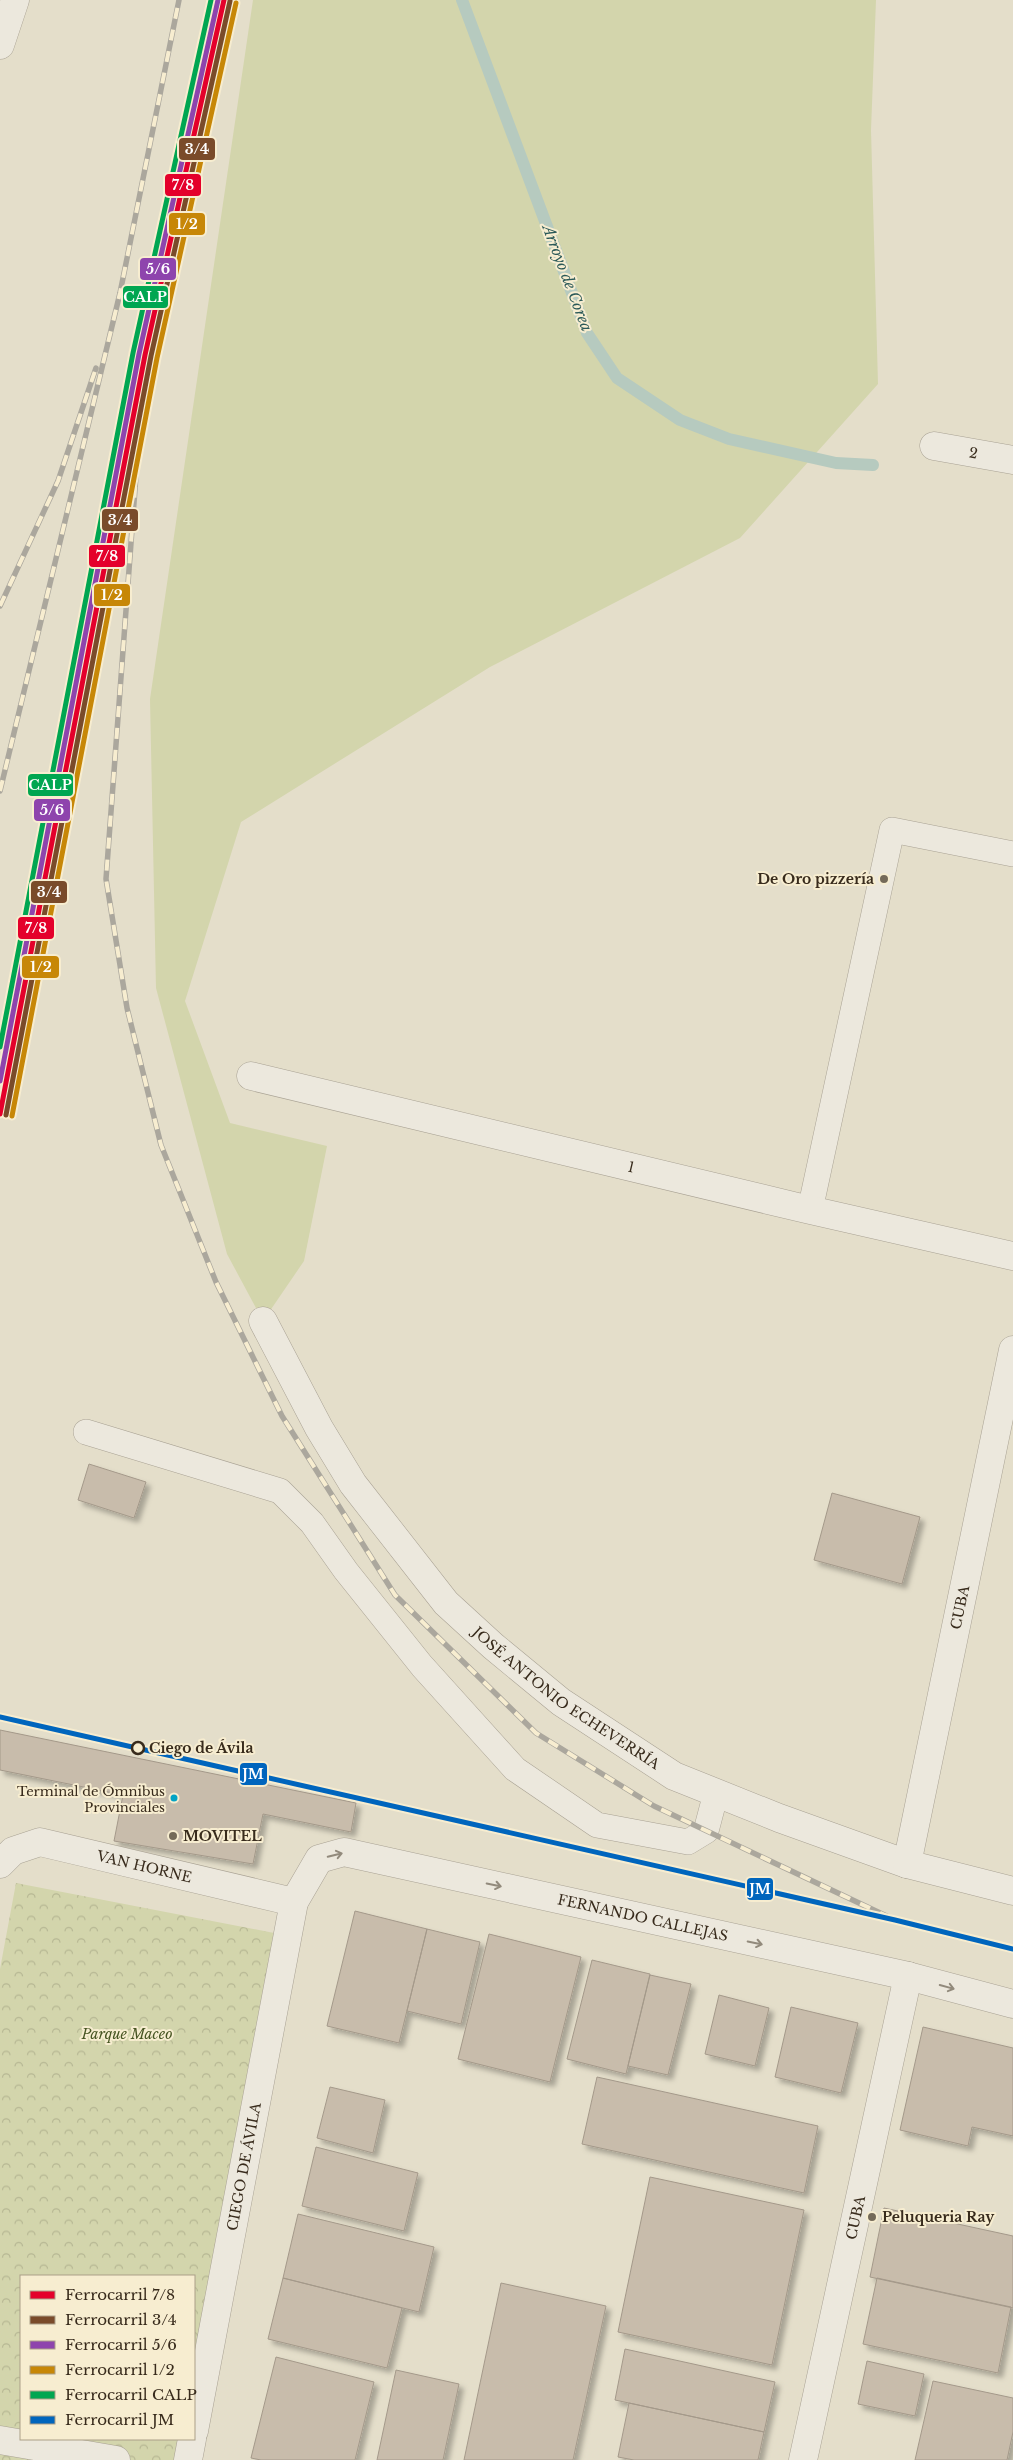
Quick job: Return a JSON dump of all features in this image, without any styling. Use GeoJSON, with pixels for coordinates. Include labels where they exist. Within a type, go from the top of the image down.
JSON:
{"type":"FeatureCollection","features":[{"type":"Feature","properties":{"kind":"street"},"geometry":{"type":"LineString","coordinates":[[0,45],[15,0]]}},
{"type":"Feature","properties":{"kind":"street","name":"2"},"geometry":{"type":"LineString","coordinates":[[934,446],[1013,460]]}},
{"type":"Feature","properties":{"kind":"street","name":"1"},"geometry":{"type":"LineString","coordinates":[[251,1076],[810,1210],[1013,1256]]}},
{"type":"Feature","properties":{"kind":"street","name":"JOSÉ ANTONIO ECHEVERRÍA"},"geometry":{"type":"LineString","coordinates":[[263,1321],[319,1428],[354,1484],[446,1603],[493,1646],[561,1702],[674,1776],[779,1818],[907,1864],[1013,1891]]}},
{"type":"Feature","properties":{"kind":"street","name":"CUBA"},"geometry":{"type":"LineString","coordinates":[[907,1864],[1013,1350]]}},
{"type":"Feature","properties":{"kind":"street","name":"VAN HORNE"},"geometry":{"type":"LineString","coordinates":[[0,1864],[13,1850],[40,1842],[294,1902]]}},
{"type":"Feature","properties":{"kind":"street","name":"FERNANDO CALLEJAS"},"geometry":{"type":"LineString","coordinates":[[294,1902],[319,1859],[344,1852],[908,1976],[1013,2004]]}},
{"type":"Feature","properties":{"kind":"street","name":"CIEGO DE ÁVILA"},"geometry":{"type":"LineString","coordinates":[[195,2426],[294,1902]]}},
{"type":"Feature","properties":{"kind":"street","name":"CUBA"},"geometry":{"type":"LineString","coordinates":[[803,2460],[908,1976]]}},
{"type":"Feature","properties":{"kind":"street"},"geometry":{"type":"LineString","coordinates":[[0,2440],[116,2460]]}},
{"type":"Feature","properties":{"kind":"street"},"geometry":{"type":"LineString","coordinates":[[188,2460],[192,2440]]}},
{"type":"Feature","properties":{"kind":"lane"},"geometry":{"type":"LineString","coordinates":[[810,1210],[892,830],[1013,854]]}},
{"type":"Feature","properties":{"kind":"lane"},"geometry":{"type":"LineString","coordinates":[[86,1432],[280,1491],[312,1523],[346,1571],[422,1666],[514,1770],[597,1825],[688,1842],[706,1831],[716,1793]]}},
{"type":"Feature","properties":{"kind":"green space"},"geometry":{"type":"Polygon","coordinates":[[[253,0],[876,0],[871,130],[878,384],[740,538],[490,667],[241,822],[185,1001],[230,1123],[327,1146],[304,1261],[263,1321],[227,1254],[156,988],[150,699],[253,0]]]}},
{"type":"Feature","properties":{"kind":"green space","name":"Parque Maceo"},"geometry":{"type":"Polygon","coordinates":[[[16,1883],[274,1933],[195,2352],[195,2275],[20,2275],[20,2440],[178,2440],[174,2460],[0,2460],[0,1969],[16,1883]]]}},
{"type":"Feature","properties":{"kind":"building"},"geometry":{"type":"Polygon","coordinates":[[[89,1464],[146,1482],[134,1518],[78,1500],[89,1464]]]}},
{"type":"Feature","properties":{"kind":"building"},"geometry":{"type":"Polygon","coordinates":[[[832,1493],[920,1517],[902,1584],[814,1560],[832,1493]]]}},
{"type":"Feature","properties":{"kind":"building","name":"Terminal de Ómnibus Provinciales"},"geometry":{"type":"Polygon","coordinates":[[[0,1730],[356,1803],[351,1832],[263,1814],[253,1864],[114,1841],[123,1795],[0,1770],[0,1730]]]}},
{"type":"Feature","properties":{"kind":"building"},"geometry":{"type":"Polygon","coordinates":[[[355,1911],[427,1929],[399,2043],[327,2026],[355,1911]]]}},
{"type":"Feature","properties":{"kind":"building"},"geometry":{"type":"Polygon","coordinates":[[[427,1929],[480,1942],[461,2024],[407,2011],[427,1929]]]}},
{"type":"Feature","properties":{"kind":"building"},"geometry":{"type":"Polygon","coordinates":[[[489,1934],[581,1957],[550,2082],[458,2059],[489,1934]]]}},
{"type":"Feature","properties":{"kind":"building"},"geometry":{"type":"Polygon","coordinates":[[[592,1960],[650,1974],[626,2074],[567,2059],[592,1960]]]}},
{"type":"Feature","properties":{"kind":"building"},"geometry":{"type":"Polygon","coordinates":[[[650,1975],[691,1984],[668,2075],[628,2066],[650,1975]]]}},
{"type":"Feature","properties":{"kind":"building"},"geometry":{"type":"Polygon","coordinates":[[[719,1995],[769,2008],[755,2066],[705,2054],[719,1995]]]}},
{"type":"Feature","properties":{"kind":"building"},"geometry":{"type":"Polygon","coordinates":[[[791,2007],[858,2023],[841,2093],[775,2077],[791,2007]]]}},
{"type":"Feature","properties":{"kind":"building"},"geometry":{"type":"Polygon","coordinates":[[[923,2027],[1013,2048],[1013,2136],[972,2127],[968,2146],[900,2130],[923,2027]]]}},
{"type":"Feature","properties":{"kind":"building"},"geometry":{"type":"Polygon","coordinates":[[[597,2077],[818,2126],[804,2193],[582,2144],[597,2077]]]}},
{"type":"Feature","properties":{"kind":"building"},"geometry":{"type":"Polygon","coordinates":[[[330,2087],[385,2100],[373,2153],[317,2138],[330,2087]]]}},
{"type":"Feature","properties":{"kind":"building"},"geometry":{"type":"Polygon","coordinates":[[[316,2147],[418,2173],[404,2231],[302,2206],[316,2147]]]}},
{"type":"Feature","properties":{"kind":"building"},"geometry":{"type":"Polygon","coordinates":[[[650,2177],[804,2210],[772,2365],[618,2332],[650,2177]]]}},
{"type":"Feature","properties":{"kind":"building"},"geometry":{"type":"Polygon","coordinates":[[[884,2208],[1013,2236],[1013,2308],[870,2277],[884,2208]]]}},
{"type":"Feature","properties":{"kind":"building"},"geometry":{"type":"Polygon","coordinates":[[[298,2214],[434,2247],[419,2312],[283,2278],[298,2214]]]}},
{"type":"Feature","properties":{"kind":"building"},"geometry":{"type":"Polygon","coordinates":[[[283,2278],[402,2308],[387,2368],[268,2339],[283,2278]]]}},
{"type":"Feature","properties":{"kind":"building"},"geometry":{"type":"Polygon","coordinates":[[[877,2278],[1011,2307],[998,2373],[863,2344],[877,2278]]]}},
{"type":"Feature","properties":{"kind":"building"},"geometry":{"type":"Polygon","coordinates":[[[501,2283],[606,2306],[573,2460],[464,2460],[501,2283]]]}},
{"type":"Feature","properties":{"kind":"building"},"geometry":{"type":"Polygon","coordinates":[[[625,2349],[775,2382],[764,2432],[615,2400],[625,2349]]]}},
{"type":"Feature","properties":{"kind":"building"},"geometry":{"type":"Polygon","coordinates":[[[276,2357],[374,2382],[355,2460],[261,2460],[251,2458],[276,2357]]]}},
{"type":"Feature","properties":{"kind":"building"},"geometry":{"type":"Polygon","coordinates":[[[867,2361],[924,2374],[915,2416],[858,2404],[867,2361]]]}},
{"type":"Feature","properties":{"kind":"building"},"geometry":{"type":"Polygon","coordinates":[[[396,2370],[459,2384],[443,2460],[377,2460],[396,2370]]]}},
{"type":"Feature","properties":{"kind":"building"},"geometry":{"type":"Polygon","coordinates":[[[933,2381],[1013,2398],[1013,2432],[1007,2460],[915,2460],[933,2381]]]}},
{"type":"Feature","properties":{"kind":"building"},"geometry":{"type":"Polygon","coordinates":[[[629,2403],[764,2432],[758,2460],[634,2460],[618,2457],[629,2403]]]}},
{"type":"Feature","properties":{"kind":"waterway","name":"Arroyo de Corea"},"geometry":{"type":"LineString","coordinates":[[462,0],[587,333],[617,378],[680,420],[729,439],[836,463],[873,465]]}},
{"type":"Feature","properties":{"kind":"railway"},"geometry":{"type":"LineString","coordinates":[[0,791],[120,293],[179,0]]}},
{"type":"Feature","properties":{"kind":"railway"},"geometry":{"type":"LineString","coordinates":[[145,355],[106,879],[127,1008],[161,1145],[216,1282],[282,1416],[395,1595],[536,1733],[654,1806],[895,1920]]}},
{"type":"Feature","properties":{"kind":"railway"},"geometry":{"type":"LineString","coordinates":[[0,606],[58,481],[96,368]]}},
{"type":"Feature","properties":{"kind":"rail line","name":"CALP"},"geometry":{"type":"LineString","coordinates":[[0,1047],[133,353],[211,0]]}},
{"type":"Feature","properties":{"kind":"rail line","name":"5/6"},"geometry":{"type":"LineString","coordinates":[[0,1081],[139,354],[218,0]]}},
{"type":"Feature","properties":{"kind":"rail line","name":"7/8"},"geometry":{"type":"LineString","coordinates":[[0,1114],[145,355],[224,0]]}},
{"type":"Feature","properties":{"kind":"rail line","name":"3/4"},"geometry":{"type":"LineString","coordinates":[[6,1115],[151,356],[230,1]]}},
{"type":"Feature","properties":{"kind":"rail line","name":"1/2"},"geometry":{"type":"LineString","coordinates":[[12,1116],[157,358],[236,3]]}},
{"type":"Feature","properties":{"kind":"rail line","name":"JM"},"geometry":{"type":"LineString","coordinates":[[0,1717],[895,1920],[1013,1949]]}},
{"type":"Feature","properties":{"kind":"place","name":"De Oro pizzería"},"geometry":{"type":"Point","coordinates":[884,879]}},
{"type":"Feature","properties":{"kind":"place","name":"Ciego de Ávila"},"geometry":{"type":"Point","coordinates":[138,1748]}},
{"type":"Feature","properties":{"kind":"place","name":"Terminal de Ómnibus Provinciales"},"geometry":{"type":"Point","coordinates":[174,1798]}},
{"type":"Feature","properties":{"kind":"place","name":"MOVITEL"},"geometry":{"type":"Point","coordinates":[173,1836]}},
{"type":"Feature","properties":{"kind":"place","name":"Peluqueria Ray"},"geometry":{"type":"Point","coordinates":[872,2217]}}]}
